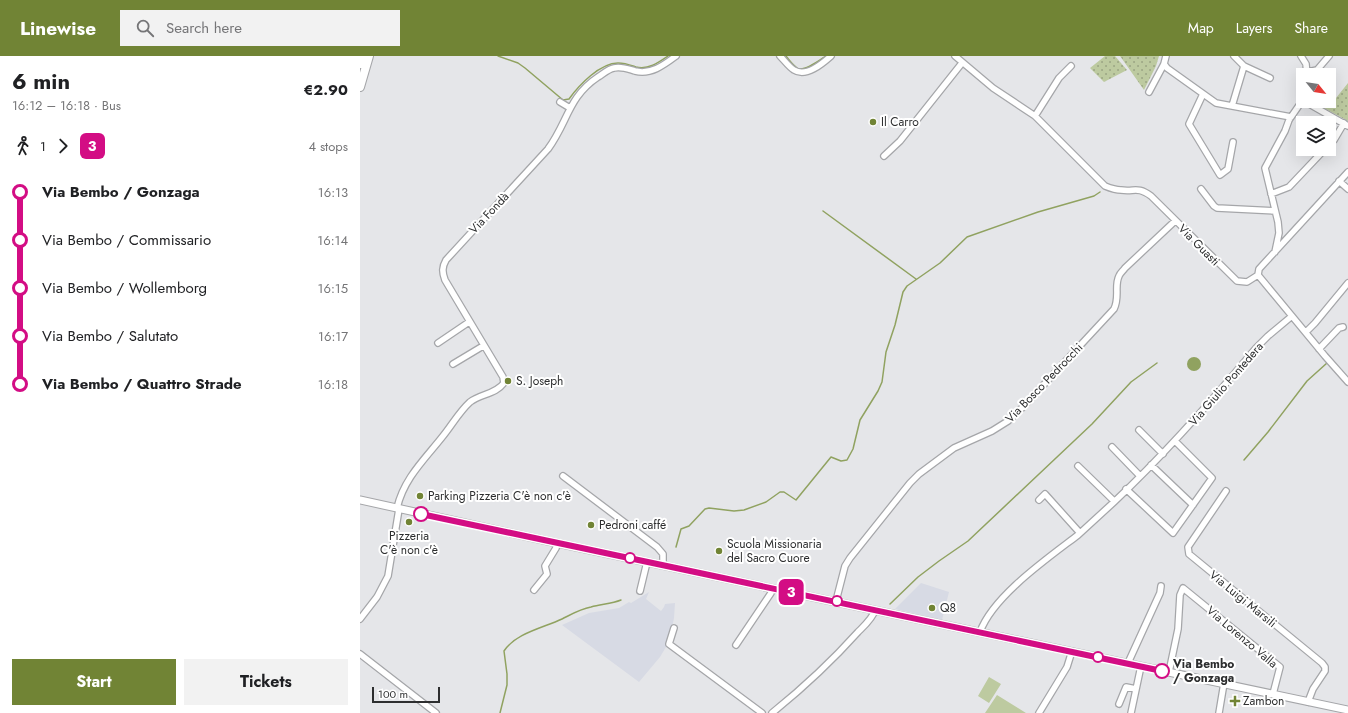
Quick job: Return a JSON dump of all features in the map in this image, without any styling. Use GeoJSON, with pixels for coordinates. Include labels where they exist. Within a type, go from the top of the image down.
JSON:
{"type":"FeatureCollection","features":[{"type":"Feature","properties":{"kind":"highway"},"geometry":{"type":"LineString","coordinates":[[360,64],[362,56]]}},
{"type":"Feature","properties":{"kind":"highway"},"geometry":{"type":"LineString","coordinates":[[360,87],[369,56]]}},
{"type":"Feature","properties":{"kind":"main road"},"geometry":{"type":"LineString","coordinates":[[360,500],[1348,710]]}},
{"type":"Feature","properties":{"kind":"street"},"geometry":{"type":"LineString","coordinates":[[560,102],[570,108],[585,87],[609,70],[619,68],[647,72],[656,70],[676,56]]}},
{"type":"Feature","properties":{"kind":"street"},"geometry":{"type":"LineString","coordinates":[[780,56],[794,70],[801,73],[816,67],[832,56]]}},
{"type":"Feature","properties":{"kind":"street","name":"Via Guasti"},"geometry":{"type":"LineString","coordinates":[[955,56],[993,88],[1035,116],[1105,186],[1120,190],[1143,191],[1151,196],[1237,281],[1247,282],[1258,275]]}},
{"type":"Feature","properties":{"kind":"street"},"geometry":{"type":"LineString","coordinates":[[1149,92],[1164,64],[1166,56]]}},
{"type":"Feature","properties":{"kind":"street"},"geometry":{"type":"LineString","coordinates":[[1234,56],[1244,66],[1270,78]]}},
{"type":"Feature","properties":{"kind":"street"},"geometry":{"type":"LineString","coordinates":[[1301,56],[1306,64],[1306,68]]}},
{"type":"Feature","properties":{"kind":"street"},"geometry":{"type":"LineString","coordinates":[[1319,68],[1329,56]]}},
{"type":"Feature","properties":{"kind":"street"},"geometry":{"type":"LineString","coordinates":[[884,156],[900,141],[962,62]]}},
{"type":"Feature","properties":{"kind":"street"},"geometry":{"type":"LineString","coordinates":[[1164,64],[1167,68],[1216,103],[1291,117]]}},
{"type":"Feature","properties":{"kind":"street"},"geometry":{"type":"LineString","coordinates":[[1306,64],[1316,68]]}},
{"type":"Feature","properties":{"kind":"street"},"geometry":{"type":"LineString","coordinates":[[1035,116],[1059,78],[1071,66]]}},
{"type":"Feature","properties":{"kind":"street"},"geometry":{"type":"LineString","coordinates":[[1232,106],[1244,66]]}},
{"type":"Feature","properties":{"kind":"street"},"geometry":{"type":"LineString","coordinates":[[1203,94],[1189,124],[1220,174],[1228,169],[1233,142]]}},
{"type":"Feature","properties":{"kind":"street","name":"Via Fondà"},"geometry":{"type":"LineString","coordinates":[[398,508],[404,488],[413,471],[442,438],[463,409],[476,397],[499,389],[504,383],[503,377],[483,346],[445,280],[442,273],[443,266],[446,260],[548,149],[560,132],[570,108]]}},
{"type":"Feature","properties":{"kind":"street"},"geometry":{"type":"LineString","coordinates":[[1275,252],[1279,233],[1265,168],[1291,117],[1298,108]]}},
{"type":"Feature","properties":{"kind":"street"},"geometry":{"type":"LineString","coordinates":[[1316,108],[1346,125],[1336,137]]}},
{"type":"Feature","properties":{"kind":"street"},"geometry":{"type":"LineString","coordinates":[[1271,194],[1289,187],[1318,156]]}},
{"type":"Feature","properties":{"kind":"street"},"geometry":{"type":"LineString","coordinates":[[1348,172],[1258,270],[1258,275],[1348,382]]}},
{"type":"Feature","properties":{"kind":"street"},"geometry":{"type":"LineString","coordinates":[[1339,182],[1348,189]]}},
{"type":"Feature","properties":{"kind":"street"},"geometry":{"type":"LineString","coordinates":[[1201,190],[1217,208],[1275,211]]}},
{"type":"Feature","properties":{"kind":"street","name":"Via Bosco Pedrocchi"},"geometry":{"type":"LineString","coordinates":[[836,601],[844,566],[910,483],[919,474],[954,448],[992,431],[1008,421],[1023,407],[1114,309],[1117,303],[1118,277],[1125,268],[1175,221]]}},
{"type":"Feature","properties":{"kind":"street"},"geometry":{"type":"LineString","coordinates":[[1306,332],[1348,284]]}},
{"type":"Feature","properties":{"kind":"street","name":"Via Giulio Pontedera"},"geometry":{"type":"LineString","coordinates":[[980,632],[989,617],[1006,595],[1080,533],[1163,454],[1260,344],[1292,316]]}},
{"type":"Feature","properties":{"kind":"street"},"geometry":{"type":"LineString","coordinates":[[438,343],[469,322]]}},
{"type":"Feature","properties":{"kind":"street"},"geometry":{"type":"LineString","coordinates":[[1319,349],[1339,328],[1343,327]]}},
{"type":"Feature","properties":{"kind":"street"},"geometry":{"type":"LineString","coordinates":[[453,364],[483,346]]}},
{"type":"Feature","properties":{"kind":"street"},"geometry":{"type":"LineString","coordinates":[[1139,430],[1163,454]]}},
{"type":"Feature","properties":{"kind":"street"},"geometry":{"type":"LineString","coordinates":[[1126,489],[1173,533],[1212,478],[1175,441]]}},
{"type":"Feature","properties":{"kind":"street"},"geometry":{"type":"LineString","coordinates":[[1112,447],[1140,476]]}},
{"type":"Feature","properties":{"kind":"street"},"geometry":{"type":"LineString","coordinates":[[1151,465],[1193,505]]}},
{"type":"Feature","properties":{"kind":"street"},"geometry":{"type":"LineString","coordinates":[[1078,466],[1114,501]]}},
{"type":"Feature","properties":{"kind":"street"},"geometry":{"type":"LineString","coordinates":[[564,476],[657,547],[663,554],[662,565]]}},
{"type":"Feature","properties":{"kind":"street","name":"Via Luigi Marsili"},"geometry":{"type":"LineString","coordinates":[[1226,491],[1188,547],[1189,554],[1322,663],[1325,667],[1325,671],[1313,689],[1308,702]]}},
{"type":"Feature","properties":{"kind":"street"},"geometry":{"type":"LineString","coordinates":[[1039,500],[1045,494],[1080,533]]}},
{"type":"Feature","properties":{"kind":"street"},"geometry":{"type":"LineString","coordinates":[[360,619],[377,597],[388,576],[398,508]]}},
{"type":"Feature","properties":{"kind":"street"},"geometry":{"type":"LineString","coordinates":[[534,590],[547,574],[544,566],[556,548],[557,543]]}},
{"type":"Feature","properties":{"kind":"street"},"geometry":{"type":"LineString","coordinates":[[640,591],[647,562]]}},
{"type":"Feature","properties":{"kind":"street"},"geometry":{"type":"LineString","coordinates":[[1128,664],[1160,594],[1161,586]]}},
{"type":"Feature","properties":{"kind":"street"},"geometry":{"type":"LineString","coordinates":[[736,645],[772,588]]}},
{"type":"Feature","properties":{"kind":"street","name":"Via Lorenzo Valla"},"geometry":{"type":"LineString","coordinates":[[1170,672],[1178,630],[1180,595],[1183,588],[1280,667],[1273,694]]}},
{"type":"Feature","properties":{"kind":"street"},"geometry":{"type":"LineString","coordinates":[[772,713],[797,693],[827,665],[864,625],[875,610]]}},
{"type":"Feature","properties":{"kind":"street"},"geometry":{"type":"LineString","coordinates":[[674,628],[669,644],[762,713]]}},
{"type":"Feature","properties":{"kind":"street"},"geometry":{"type":"LineString","coordinates":[[1039,713],[1067,667],[1072,651]]}},
{"type":"Feature","properties":{"kind":"street"},"geometry":{"type":"LineString","coordinates":[[360,654],[436,713]]}},
{"type":"Feature","properties":{"kind":"street"},"geometry":{"type":"LineString","coordinates":[[1131,713],[1141,666]]}},
{"type":"Feature","properties":{"kind":"street"},"geometry":{"type":"LineString","coordinates":[[1219,713],[1224,683]]}},
{"type":"Feature","properties":{"kind":"street"},"geometry":{"type":"LineString","coordinates":[[1118,704],[1126,687],[1136,689]]}},
{"type":"Feature","properties":{"kind":"shaded area"},"geometry":{"type":"Polygon","coordinates":[[[1105,56],[1115,56],[1127,70],[1104,82],[1090,68],[1105,56]]]}},
{"type":"Feature","properties":{"kind":"shaded area"},"geometry":{"type":"Polygon","coordinates":[[[1120,56],[1159,56],[1156,66],[1144,90],[1120,56]]]}},
{"type":"Feature","properties":{"kind":"shaded area"},"geometry":{"type":"Polygon","coordinates":[[[1348,83],[1348,121],[1324,108],[1336,108],[1336,98],[1348,83]]]}},
{"type":"Feature","properties":{"kind":"shaded area"},"geometry":{"type":"Polygon","coordinates":[[[1191,357],[1197,357],[1201,361],[1201,367],[1197,371],[1191,371],[1187,367],[1187,361],[1191,357]]]}},
{"type":"Feature","properties":{"kind":"shaded area"},"geometry":{"type":"Polygon","coordinates":[[[921,583],[949,592],[942,620],[895,609],[921,583]]]}},
{"type":"Feature","properties":{"kind":"shaded area"},"geometry":{"type":"Polygon","coordinates":[[[649,592],[646,599],[661,611],[665,604],[675,603],[674,618],[669,642],[660,657],[639,682],[562,625],[589,613],[619,608],[629,602],[631,603],[649,592]]]}},
{"type":"Feature","properties":{"kind":"shaded area"},"geometry":{"type":"Polygon","coordinates":[[[989,677],[1001,684],[989,703],[978,696],[989,677]]]}},
{"type":"Feature","properties":{"kind":"shaded area"},"geometry":{"type":"Polygon","coordinates":[[[997,695],[1026,713],[985,713],[997,695]]]}},
{"type":"Feature","properties":{"kind":"waterway"},"geometry":{"type":"LineString","coordinates":[[498,56],[518,63],[563,100],[569,99],[578,87],[590,76],[611,64],[618,63],[645,68],[668,56]]}},
{"type":"Feature","properties":{"kind":"waterway"},"geometry":{"type":"LineString","coordinates":[[786,56],[797,68],[800,69],[812,65],[826,56]]}},
{"type":"Feature","properties":{"kind":"waterway"},"geometry":{"type":"LineString","coordinates":[[676,547],[681,529],[689,526],[705,509],[709,508],[734,511],[744,510],[766,502],[780,492],[784,492],[796,500],[831,457],[841,461],[847,460],[853,449],[860,420],[882,382],[886,352],[895,325],[903,292],[907,286],[940,263],[967,237],[1038,212],[1094,196],[1100,192]]}},
{"type":"Feature","properties":{"kind":"waterway"},"geometry":{"type":"LineString","coordinates":[[823,211],[916,279]]}},
{"type":"Feature","properties":{"kind":"waterway"},"geometry":{"type":"LineString","coordinates":[[890,604],[918,577],[968,541],[1092,424],[1131,382],[1157,363]]}},
{"type":"Feature","properties":{"kind":"waterway"},"geometry":{"type":"LineString","coordinates":[[1244,460],[1268,432],[1307,381],[1327,363]]}},
{"type":"Feature","properties":{"kind":"waterway"},"geometry":{"type":"LineString","coordinates":[[500,713],[507,685],[504,651],[509,645],[523,635],[580,610],[621,600]]}},
{"type":"Feature","properties":{"kind":"bus line","name":"3"},"geometry":{"type":"LineString","coordinates":[[421,514],[1162,671]]}},
{"type":"Feature","properties":{"kind":"place","name":"Il Carro"},"geometry":{"type":"Point","coordinates":[873,122]}},
{"type":"Feature","properties":{"kind":"place","name":"S. Joseph"},"geometry":{"type":"Point","coordinates":[508,381]}},
{"type":"Feature","properties":{"kind":"place","name":"Parking Pizzeria C'è non c'è"},"geometry":{"type":"Point","coordinates":[420,496]}},
{"type":"Feature","properties":{"kind":"place","name":"Pizzeria C'è non c'è"},"geometry":{"type":"Point","coordinates":[409,522]}},
{"type":"Feature","properties":{"kind":"place","name":"Pedroni caffé"},"geometry":{"type":"Point","coordinates":[591,525]}},
{"type":"Feature","properties":{"kind":"place","name":"Scuola Missionaria del Sacro Cuore"},"geometry":{"type":"Point","coordinates":[719,551]}},
{"type":"Feature","properties":{"kind":"place","name":"Q8"},"geometry":{"type":"Point","coordinates":[932,608]}},
{"type":"Feature","properties":{"kind":"place","name":"Via Bembo / Gonzaga"},"geometry":{"type":"Point","coordinates":[1162,671]}},
{"type":"Feature","properties":{"kind":"place","name":"Zambon"},"geometry":{"type":"Point","coordinates":[1235,701]}}]}
